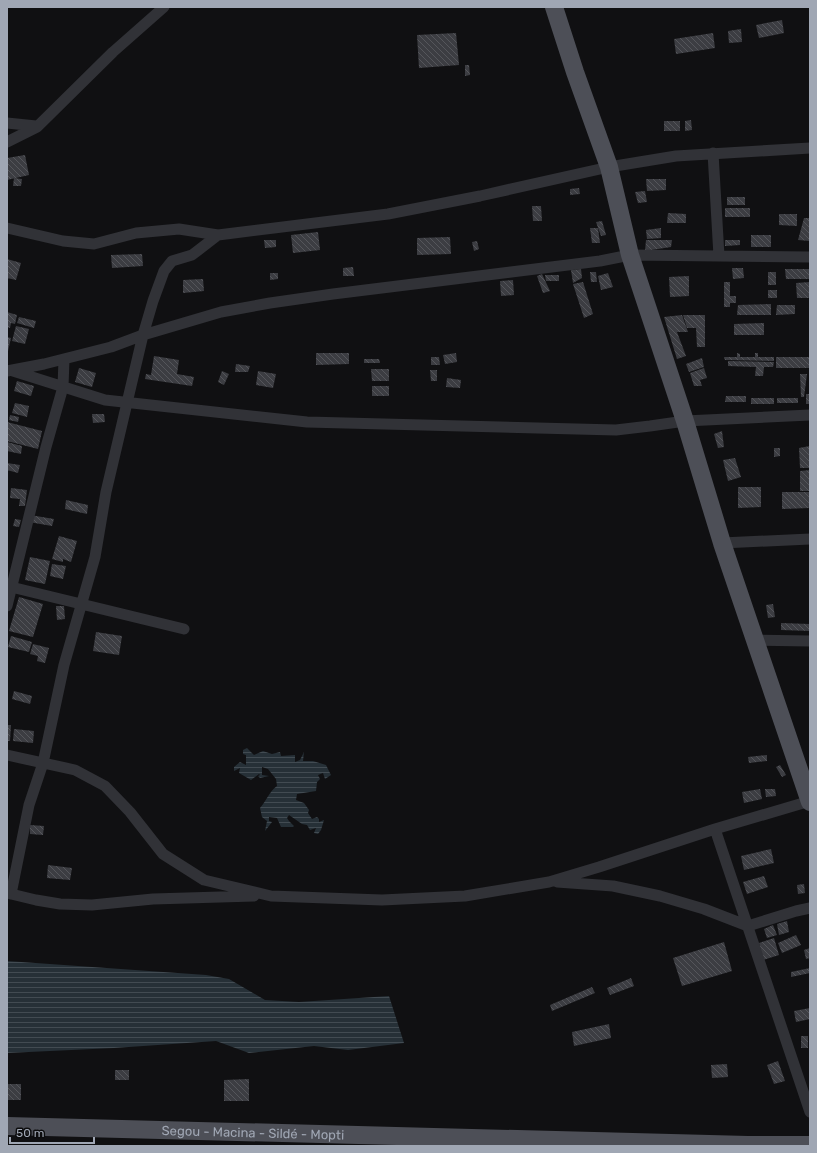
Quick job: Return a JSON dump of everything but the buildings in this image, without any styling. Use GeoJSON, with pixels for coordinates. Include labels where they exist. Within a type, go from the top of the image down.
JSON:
{"type":"FeatureCollection","features":[{"type":"Feature","properties":{"kind":"main road"},"geometry":{"type":"LineString","coordinates":[[554,7],[575,72],[609,167],[630,255],[685,421],[722,543],[810,802]]}},
{"type":"Feature","properties":{"kind":"main road","name":"Segou - Macina - Sildé - Mopti"},"geometry":{"type":"LineString","coordinates":[[7,1126],[748,1145],[810,1145]]}},
{"type":"Feature","properties":{"kind":"street"},"geometry":{"type":"LineString","coordinates":[[7,142],[37,126],[113,52],[164,7]]}},
{"type":"Feature","properties":{"kind":"street"},"geometry":{"type":"LineString","coordinates":[[7,123],[37,126]]}},
{"type":"Feature","properties":{"kind":"street"},"geometry":{"type":"LineString","coordinates":[[7,228],[63,241],[94,244],[136,233],[180,229],[218,235],[388,214],[480,196],[609,167],[676,156],[810,148]]}},
{"type":"Feature","properties":{"kind":"street"},"geometry":{"type":"LineString","coordinates":[[713,153],[719,256]]}},
{"type":"Feature","properties":{"kind":"street"},"geometry":{"type":"LineString","coordinates":[[218,235],[192,255],[172,261],[164,271],[153,301],[143,335],[106,492],[95,557],[80,604],[64,665],[43,763],[29,805],[9,893],[60,904],[92,905],[153,899],[271,896],[389,900],[465,896],[549,882],[715,829],[810,802]]}},
{"type":"Feature","properties":{"kind":"street"},"geometry":{"type":"LineString","coordinates":[[8,370],[64,359],[111,347],[143,335],[221,312],[333,294],[600,261],[630,255],[810,257]]}},
{"type":"Feature","properties":{"kind":"street"},"geometry":{"type":"LineString","coordinates":[[7,606],[10,587],[63,387],[64,359]]}},
{"type":"Feature","properties":{"kind":"street"},"geometry":{"type":"LineString","coordinates":[[8,370],[105,400],[307,422],[616,430],[685,421],[810,415]]}},
{"type":"Feature","properties":{"kind":"street"},"geometry":{"type":"LineString","coordinates":[[722,543],[810,539]]}},
{"type":"Feature","properties":{"kind":"street"},"geometry":{"type":"LineString","coordinates":[[10,587],[184,629]]}},
{"type":"Feature","properties":{"kind":"street"},"geometry":{"type":"LineString","coordinates":[[755,640],[810,641]]}},
{"type":"Feature","properties":{"kind":"street"},"geometry":{"type":"LineString","coordinates":[[7,755],[74,770],[105,786],[130,812],[163,854],[204,880],[271,896]]}},
{"type":"Feature","properties":{"kind":"street"},"geometry":{"type":"LineString","coordinates":[[715,829],[810,1112]]}},
{"type":"Feature","properties":{"kind":"street"},"geometry":{"type":"LineString","coordinates":[[549,882],[613,886],[660,896],[704,909],[748,926],[810,908]]}},
{"type":"Feature","properties":{"kind":"shaded area"},"geometry":{"type":"Polygon","coordinates":[[[247,748],[254,755],[263,751],[272,754],[280,752],[281,756],[295,755],[295,762],[300,760],[304,752],[303,761],[313,761],[326,765],[331,775],[325,779],[323,773],[318,775],[320,779],[317,782],[316,791],[297,794],[296,800],[304,803],[309,810],[308,813],[312,819],[317,817],[319,822],[324,820],[318,834],[314,833],[316,828],[310,830],[307,825],[302,824],[289,815],[287,818],[294,826],[293,827],[281,827],[277,818],[269,817],[269,821],[272,822],[265,831],[267,821],[262,817],[260,808],[277,786],[276,779],[268,769],[262,767],[262,775],[269,776],[260,778],[258,776],[260,775],[259,774],[251,780],[239,773],[240,768],[234,771],[234,767],[240,762],[246,765],[246,755],[243,754],[243,750],[247,748]]]}},
{"type":"Feature","properties":{"kind":"shaded area"},"geometry":{"type":"Polygon","coordinates":[[[7,961],[206,975],[229,979],[265,1000],[299,1002],[389,996],[404,1043],[348,1050],[314,1046],[249,1053],[216,1041],[7,1053],[7,961]]]}}]}
